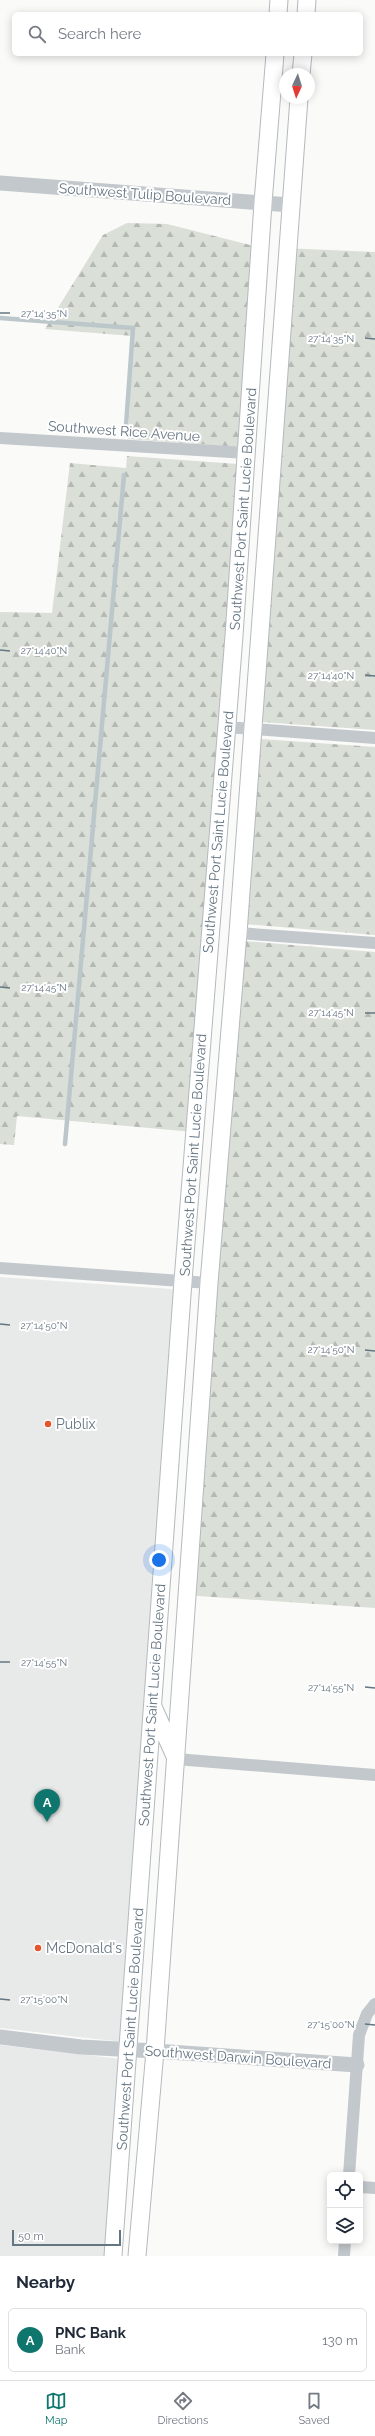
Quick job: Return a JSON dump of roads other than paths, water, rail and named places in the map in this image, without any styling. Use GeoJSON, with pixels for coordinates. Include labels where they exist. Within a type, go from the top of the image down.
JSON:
{"type":"FeatureCollection","features":[{"type":"Feature","properties":{"kind":"main road"},"geometry":{"type":"LineString","coordinates":[[278,12],[279,0]]}},
{"type":"Feature","properties":{"kind":"main road"},"geometry":{"type":"LineString","coordinates":[[306,12],[307,0]]}},
{"type":"Feature","properties":{"kind":"main road","name":"Southwest Port Saint Lucie Boulevard"},"geometry":{"type":"LineString","coordinates":[[113,2256],[129,2051],[152,1705],[183,1281],[247,453],[263,204],[275,56]]}},
{"type":"Feature","properties":{"kind":"main road"},"geometry":{"type":"LineString","coordinates":[[302,68],[303,56]]}},
{"type":"Feature","properties":{"kind":"main road","name":"Southwest Port Saint Lucie Boulevard"},"geometry":{"type":"LineString","coordinates":[[137,2256],[155,2051],[210,1283],[238,933],[298,104]]}},
{"type":"Feature","properties":{"kind":"main road"},"geometry":{"type":"LineString","coordinates":[[152,1705],[176,1759]]}},
{"type":"Feature","properties":{"kind":"street","name":"Southwest Tulip Boulevard"},"geometry":{"type":"LineString","coordinates":[[0,183],[290,205]]}},
{"type":"Feature","properties":{"kind":"street","name":"Southwest Rice Avenue"},"geometry":{"type":"LineString","coordinates":[[0,438],[247,453]]}},
{"type":"Feature","properties":{"kind":"street"},"geometry":{"type":"LineString","coordinates":[[226,727],[375,738]]}},
{"type":"Feature","properties":{"kind":"street"},"geometry":{"type":"LineString","coordinates":[[238,933],[375,944]]}},
{"type":"Feature","properties":{"kind":"street"},"geometry":{"type":"LineString","coordinates":[[0,1268],[210,1283]]}},
{"type":"Feature","properties":{"kind":"street"},"geometry":{"type":"LineString","coordinates":[[176,1759],[375,1775]]}},
{"type":"Feature","properties":{"kind":"street"},"geometry":{"type":"LineString","coordinates":[[349,2172],[359,2035],[367,2014],[375,2004]]}},
{"type":"Feature","properties":{"kind":"street","name":"Southwest Darwin Boulevard"},"geometry":{"type":"LineString","coordinates":[[0,2037],[129,2051],[155,2051],[357,2065]]}},
{"type":"Feature","properties":{"kind":"street"},"geometry":{"type":"LineString","coordinates":[[363,2187],[375,2188]]}},
{"type":"Feature","properties":{"kind":"street"},"geometry":{"type":"LineString","coordinates":[[344,2256],[345,2244]]}},
{"type":"Feature","properties":{"kind":"waterway"},"geometry":{"type":"LineString","coordinates":[[0,318],[133,328],[126,426]]}},
{"type":"Feature","properties":{"kind":"waterway"},"geometry":{"type":"LineString","coordinates":[[65,1144],[124,475]]}},
{"type":"Feature","properties":{"kind":"place","name":"Publix"},"geometry":{"type":"Point","coordinates":[48,1424]}},
{"type":"Feature","properties":{"kind":"place","name":"PNC Bank"},"geometry":{"type":"Point","coordinates":[47,1822]}},
{"type":"Feature","properties":{"kind":"place","name":"McDonald's"},"geometry":{"type":"Point","coordinates":[38,1948]}}]}
